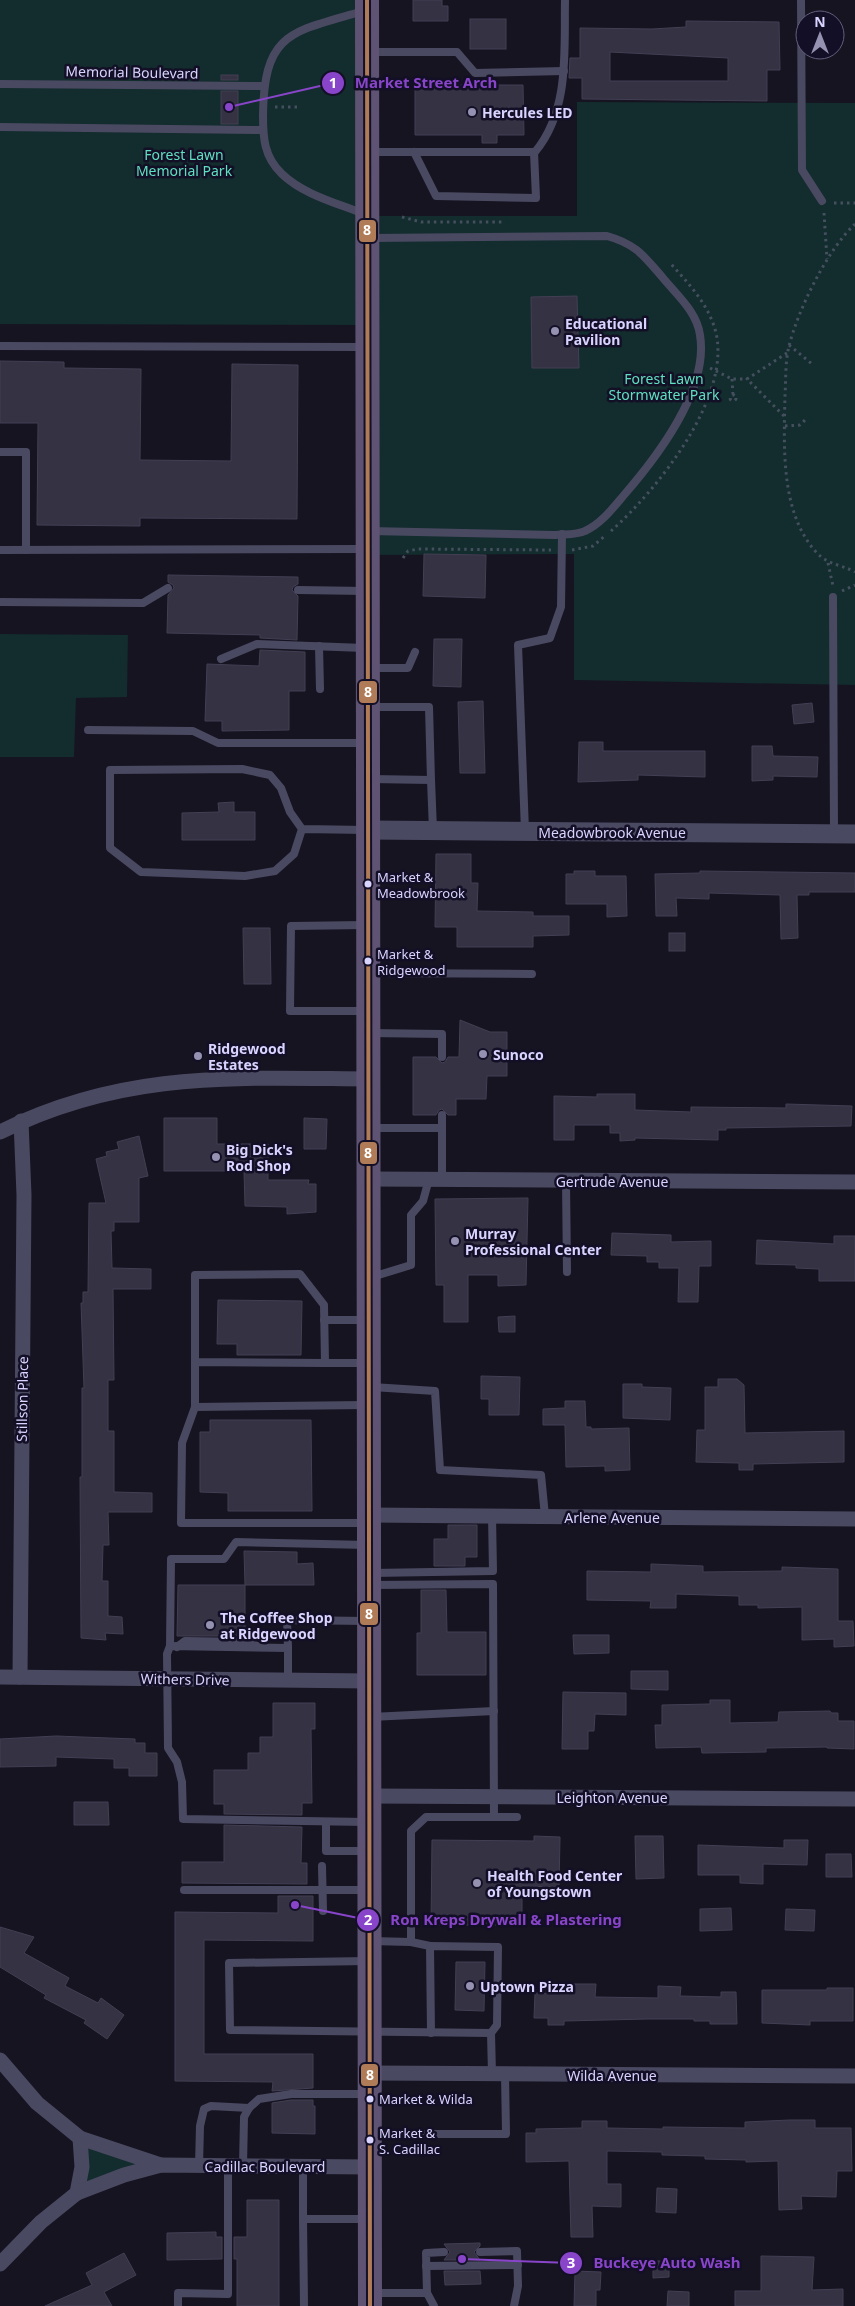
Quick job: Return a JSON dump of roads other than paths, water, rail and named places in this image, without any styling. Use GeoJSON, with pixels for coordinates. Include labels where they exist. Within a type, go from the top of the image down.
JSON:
{"type":"FeatureCollection","features":[{"type":"Feature","properties":{"kind":"main road"},"geometry":{"type":"LineString","coordinates":[[367,5],[370,2300]]}},
{"type":"Feature","properties":{"kind":"street","name":"Meadowbrook Avenue"},"geometry":{"type":"LineString","coordinates":[[369,830],[855,834]]}},
{"type":"Feature","properties":{"kind":"street"},"geometry":{"type":"LineString","coordinates":[[0,1132],[20,1121],[70,1102],[101,1093],[147,1084],[190,1079],[369,1079]]}},
{"type":"Feature","properties":{"kind":"street","name":"Stillson Place"},"geometry":{"type":"LineString","coordinates":[[20,1121],[24,1204],[20,1677]]}},
{"type":"Feature","properties":{"kind":"street","name":"Gertrude Avenue"},"geometry":{"type":"LineString","coordinates":[[370,1179],[855,1182]]}},
{"type":"Feature","properties":{"kind":"street","name":"Arlene Avenue"},"geometry":{"type":"LineString","coordinates":[[370,1528],[492,1516],[855,1518]]}},
{"type":"Feature","properties":{"kind":"street","name":"Withers Drive"},"geometry":{"type":"LineString","coordinates":[[0,1677],[369,1681]]}},
{"type":"Feature","properties":{"kind":"street","name":"Leighton Avenue"},"geometry":{"type":"LineString","coordinates":[[369,1796],[855,1799]]}},
{"type":"Feature","properties":{"kind":"street"},"geometry":{"type":"LineString","coordinates":[[0,2060],[37,2104],[80,2138],[160,2166]]}},
{"type":"Feature","properties":{"kind":"street","name":"Wilda Avenue"},"geometry":{"type":"LineString","coordinates":[[370,2084],[498,2074],[855,2076]]}},
{"type":"Feature","properties":{"kind":"street"},"geometry":{"type":"LineString","coordinates":[[77,2193],[82,2167],[80,2138]]}},
{"type":"Feature","properties":{"kind":"street"},"geometry":{"type":"LineString","coordinates":[[0,2264],[41,2222],[77,2193],[124,2175],[160,2166]]}},
{"type":"Feature","properties":{"kind":"street","name":"Cadillac Boulevard"},"geometry":{"type":"LineString","coordinates":[[160,2166],[370,2167]]}},
{"type":"Feature","properties":{"kind":"lane"},"geometry":{"type":"LineString","coordinates":[[414,152],[436,196],[536,198],[534,152],[545,140],[563,91],[565,0]]}},
{"type":"Feature","properties":{"kind":"lane"},"geometry":{"type":"LineString","coordinates":[[801,0],[802,170],[822,201]]}},
{"type":"Feature","properties":{"kind":"lane"},"geometry":{"type":"LineString","coordinates":[[0,550],[584,532],[605,517],[652,462],[687,402],[700,364],[700,334],[693,314],[644,256],[626,241],[607,236],[368,227],[295,185],[270,160],[264,146],[264,86],[266,71],[273,54],[296,33],[367,5]]}},
{"type":"Feature","properties":{"kind":"lane"},"geometry":{"type":"LineString","coordinates":[[367,52],[457,52],[475,73],[564,70]]}},
{"type":"Feature","properties":{"kind":"lane","name":"Memorial Boulevard"},"geometry":{"type":"LineString","coordinates":[[0,84],[264,86]]}},
{"type":"Feature","properties":{"kind":"lane"},"geometry":{"type":"LineString","coordinates":[[0,128],[263,130]]}},
{"type":"Feature","properties":{"kind":"lane"},"geometry":{"type":"LineString","coordinates":[[368,152],[534,152]]}},
{"type":"Feature","properties":{"kind":"lane"},"geometry":{"type":"LineString","coordinates":[[0,346],[368,347]]}},
{"type":"Feature","properties":{"kind":"lane"},"geometry":{"type":"LineString","coordinates":[[0,452],[26,452],[26,550]]}},
{"type":"Feature","properties":{"kind":"lane"},"geometry":{"type":"LineString","coordinates":[[525,831],[518,645],[550,638],[561,607],[562,534]]}},
{"type":"Feature","properties":{"kind":"lane"},"geometry":{"type":"LineString","coordinates":[[0,602],[143,603],[168,588]]}},
{"type":"Feature","properties":{"kind":"lane"},"geometry":{"type":"LineString","coordinates":[[298,590],[368,591]]}},
{"type":"Feature","properties":{"kind":"lane"},"geometry":{"type":"LineString","coordinates":[[833,597],[834,833]]}},
{"type":"Feature","properties":{"kind":"lane"},"geometry":{"type":"LineString","coordinates":[[221,659],[256,644],[319,646],[408,668],[415,652]]}},
{"type":"Feature","properties":{"kind":"lane"},"geometry":{"type":"LineString","coordinates":[[319,646],[320,689]]}},
{"type":"Feature","properties":{"kind":"lane"},"geometry":{"type":"LineString","coordinates":[[369,707],[429,708],[433,831]]}},
{"type":"Feature","properties":{"kind":"lane"},"geometry":{"type":"LineString","coordinates":[[88,730],[193,731],[218,743],[369,743]]}},
{"type":"Feature","properties":{"kind":"lane"},"geometry":{"type":"LineString","coordinates":[[110,770],[242,770],[270,775],[281,788],[290,812],[302,829],[294,854],[275,871],[245,876],[141,872],[110,848],[110,770]]}},
{"type":"Feature","properties":{"kind":"lane"},"geometry":{"type":"LineString","coordinates":[[369,779],[431,780]]}},
{"type":"Feature","properties":{"kind":"lane"},"geometry":{"type":"LineString","coordinates":[[302,829],[369,830]]}},
{"type":"Feature","properties":{"kind":"lane"},"geometry":{"type":"LineString","coordinates":[[369,925],[291,926],[290,1011],[442,1034],[442,1057]]}},
{"type":"Feature","properties":{"kind":"lane"},"geometry":{"type":"LineString","coordinates":[[369,973],[532,974]]}},
{"type":"Feature","properties":{"kind":"lane"},"geometry":{"type":"LineString","coordinates":[[370,1277],[411,1265],[411,1215],[423,1201],[435,1179],[442,1115]]}},
{"type":"Feature","properties":{"kind":"lane"},"geometry":{"type":"LineString","coordinates":[[369,1128],[442,1128]]}},
{"type":"Feature","properties":{"kind":"lane"},"geometry":{"type":"LineString","coordinates":[[566,1180],[567,1272]]}},
{"type":"Feature","properties":{"kind":"lane"},"geometry":{"type":"LineString","coordinates":[[325,1363],[324,1305],[300,1274],[195,1275],[195,1407],[182,1443],[181,1523],[370,1528]]}},
{"type":"Feature","properties":{"kind":"lane"},"geometry":{"type":"LineString","coordinates":[[324,1320],[370,1320]]}},
{"type":"Feature","properties":{"kind":"lane"},"geometry":{"type":"LineString","coordinates":[[195,1362],[370,1363]]}},
{"type":"Feature","properties":{"kind":"lane"},"geometry":{"type":"LineString","coordinates":[[195,1407],[435,1391],[440,1470],[541,1475],[545,1516]]}},
{"type":"Feature","properties":{"kind":"lane"},"geometry":{"type":"LineString","coordinates":[[370,1579],[494,1571],[492,1516]]}},
{"type":"Feature","properties":{"kind":"lane"},"geometry":{"type":"LineString","coordinates":[[369,1822],[183,1819],[182,1782],[176,1762],[168,1748],[167,1654],[173,1646],[170,1559],[224,1559],[236,1542],[370,1528]]}},
{"type":"Feature","properties":{"kind":"lane"},"geometry":{"type":"LineString","coordinates":[[370,1579],[493,1584],[494,1817]]}},
{"type":"Feature","properties":{"kind":"lane"},"geometry":{"type":"LineString","coordinates":[[288,1680],[287,1620],[369,1621]]}},
{"type":"Feature","properties":{"kind":"lane"},"geometry":{"type":"LineString","coordinates":[[173,1646],[288,1648]]}},
{"type":"Feature","properties":{"kind":"lane"},"geometry":{"type":"LineString","coordinates":[[369,1718],[494,1711]]}},
{"type":"Feature","properties":{"kind":"lane"},"geometry":{"type":"LineString","coordinates":[[411,1942],[411,1831],[426,1817],[517,1817]]}},
{"type":"Feature","properties":{"kind":"lane"},"geometry":{"type":"LineString","coordinates":[[326,1822],[326,1851],[369,1851]]}},
{"type":"Feature","properties":{"kind":"lane"},"geometry":{"type":"LineString","coordinates":[[322,1866],[323,1911]]}},
{"type":"Feature","properties":{"kind":"lane"},"geometry":{"type":"LineString","coordinates":[[184,1890],[369,1890]]}},
{"type":"Feature","properties":{"kind":"lane"},"geometry":{"type":"LineString","coordinates":[[411,1942],[430,1946],[498,1947],[497,2026],[491,2033],[230,2030],[229,1963],[369,1951],[411,1942]]}},
{"type":"Feature","properties":{"kind":"lane"},"geometry":{"type":"LineString","coordinates":[[430,1946],[431,2033]]}},
{"type":"Feature","properties":{"kind":"lane"},"geometry":{"type":"LineString","coordinates":[[370,2134],[506,2134],[491,2033]]}},
{"type":"Feature","properties":{"kind":"lane"},"geometry":{"type":"LineString","coordinates":[[178,2306],[178,2293],[228,2294],[235,2166],[244,2117],[249,2108],[259,2099],[370,2084]]}},
{"type":"Feature","properties":{"kind":"lane"},"geometry":{"type":"LineString","coordinates":[[199,2166],[200,2126],[204,2109],[211,2106],[249,2108]]}},
{"type":"Feature","properties":{"kind":"lane"},"geometry":{"type":"LineString","coordinates":[[303,2167],[304,2306]]}},
{"type":"Feature","properties":{"kind":"lane"},"geometry":{"type":"LineString","coordinates":[[304,2219],[370,2220]]}},
{"type":"Feature","properties":{"kind":"lane"},"geometry":{"type":"LineString","coordinates":[[434,2306],[427,2293],[426,2253],[444,2252]]}},
{"type":"Feature","properties":{"kind":"lane"},"geometry":{"type":"LineString","coordinates":[[480,2252],[517,2252],[518,2265],[516,2301],[514,2306]]}},
{"type":"Feature","properties":{"kind":"lane"},"geometry":{"type":"LineString","coordinates":[[426,2266],[518,2265]]}},
{"type":"Feature","properties":{"kind":"lane"},"geometry":{"type":"LineString","coordinates":[[370,2300],[427,2293]]}},
{"type":"Feature","properties":{"kind":"place","name":"Market Street Arch"},"geometry":{"type":"Point","coordinates":[229,107]}},
{"type":"Feature","properties":{"kind":"place","name":"Hercules LED"},"geometry":{"type":"Point","coordinates":[472,112]}},
{"type":"Feature","properties":{"kind":"place","name":"Educational Pavilion"},"geometry":{"type":"Point","coordinates":[555,331]}},
{"type":"Feature","properties":{"kind":"place","name":"Market & Meadowbrook"},"geometry":{"type":"Point","coordinates":[368,884]}},
{"type":"Feature","properties":{"kind":"place","name":"Market & Ridgewood"},"geometry":{"type":"Point","coordinates":[368,961]}},
{"type":"Feature","properties":{"kind":"place","name":"Sunoco"},"geometry":{"type":"Point","coordinates":[483,1054]}},
{"type":"Feature","properties":{"kind":"place","name":"Ridgewood Estates"},"geometry":{"type":"Point","coordinates":[198,1056]}},
{"type":"Feature","properties":{"kind":"place","name":"Big Dick's Rod Shop"},"geometry":{"type":"Point","coordinates":[216,1157]}},
{"type":"Feature","properties":{"kind":"place","name":"Murray Professional Center"},"geometry":{"type":"Point","coordinates":[455,1241]}},
{"type":"Feature","properties":{"kind":"place","name":"The Coffee Shop at Ridgewood"},"geometry":{"type":"Point","coordinates":[210,1625]}},
{"type":"Feature","properties":{"kind":"place","name":"Health Food Center of Youngstown"},"geometry":{"type":"Point","coordinates":[477,1883]}},
{"type":"Feature","properties":{"kind":"place","name":"Ron Kreps Drywall & Plastering"},"geometry":{"type":"Point","coordinates":[295,1905]}},
{"type":"Feature","properties":{"kind":"place","name":"Uptown Pizza"},"geometry":{"type":"Point","coordinates":[470,1986]}},
{"type":"Feature","properties":{"kind":"place","name":"Market & Wilda"},"geometry":{"type":"Point","coordinates":[370,2099]}},
{"type":"Feature","properties":{"kind":"place","name":"Market & S. Cadillac"},"geometry":{"type":"Point","coordinates":[370,2140]}},
{"type":"Feature","properties":{"kind":"place","name":"Buckeye Auto Wash"},"geometry":{"type":"Point","coordinates":[462,2259]}},
{"type":"Feature","properties":{"kind":"park label","name":"Forest Lawn Memorial Park"},"geometry":{"type":"Point","coordinates":[184,162]}},
{"type":"Feature","properties":{"kind":"park label","name":"Forest Lawn Stormwater Park"},"geometry":{"type":"Point","coordinates":[664,386]}}]}
